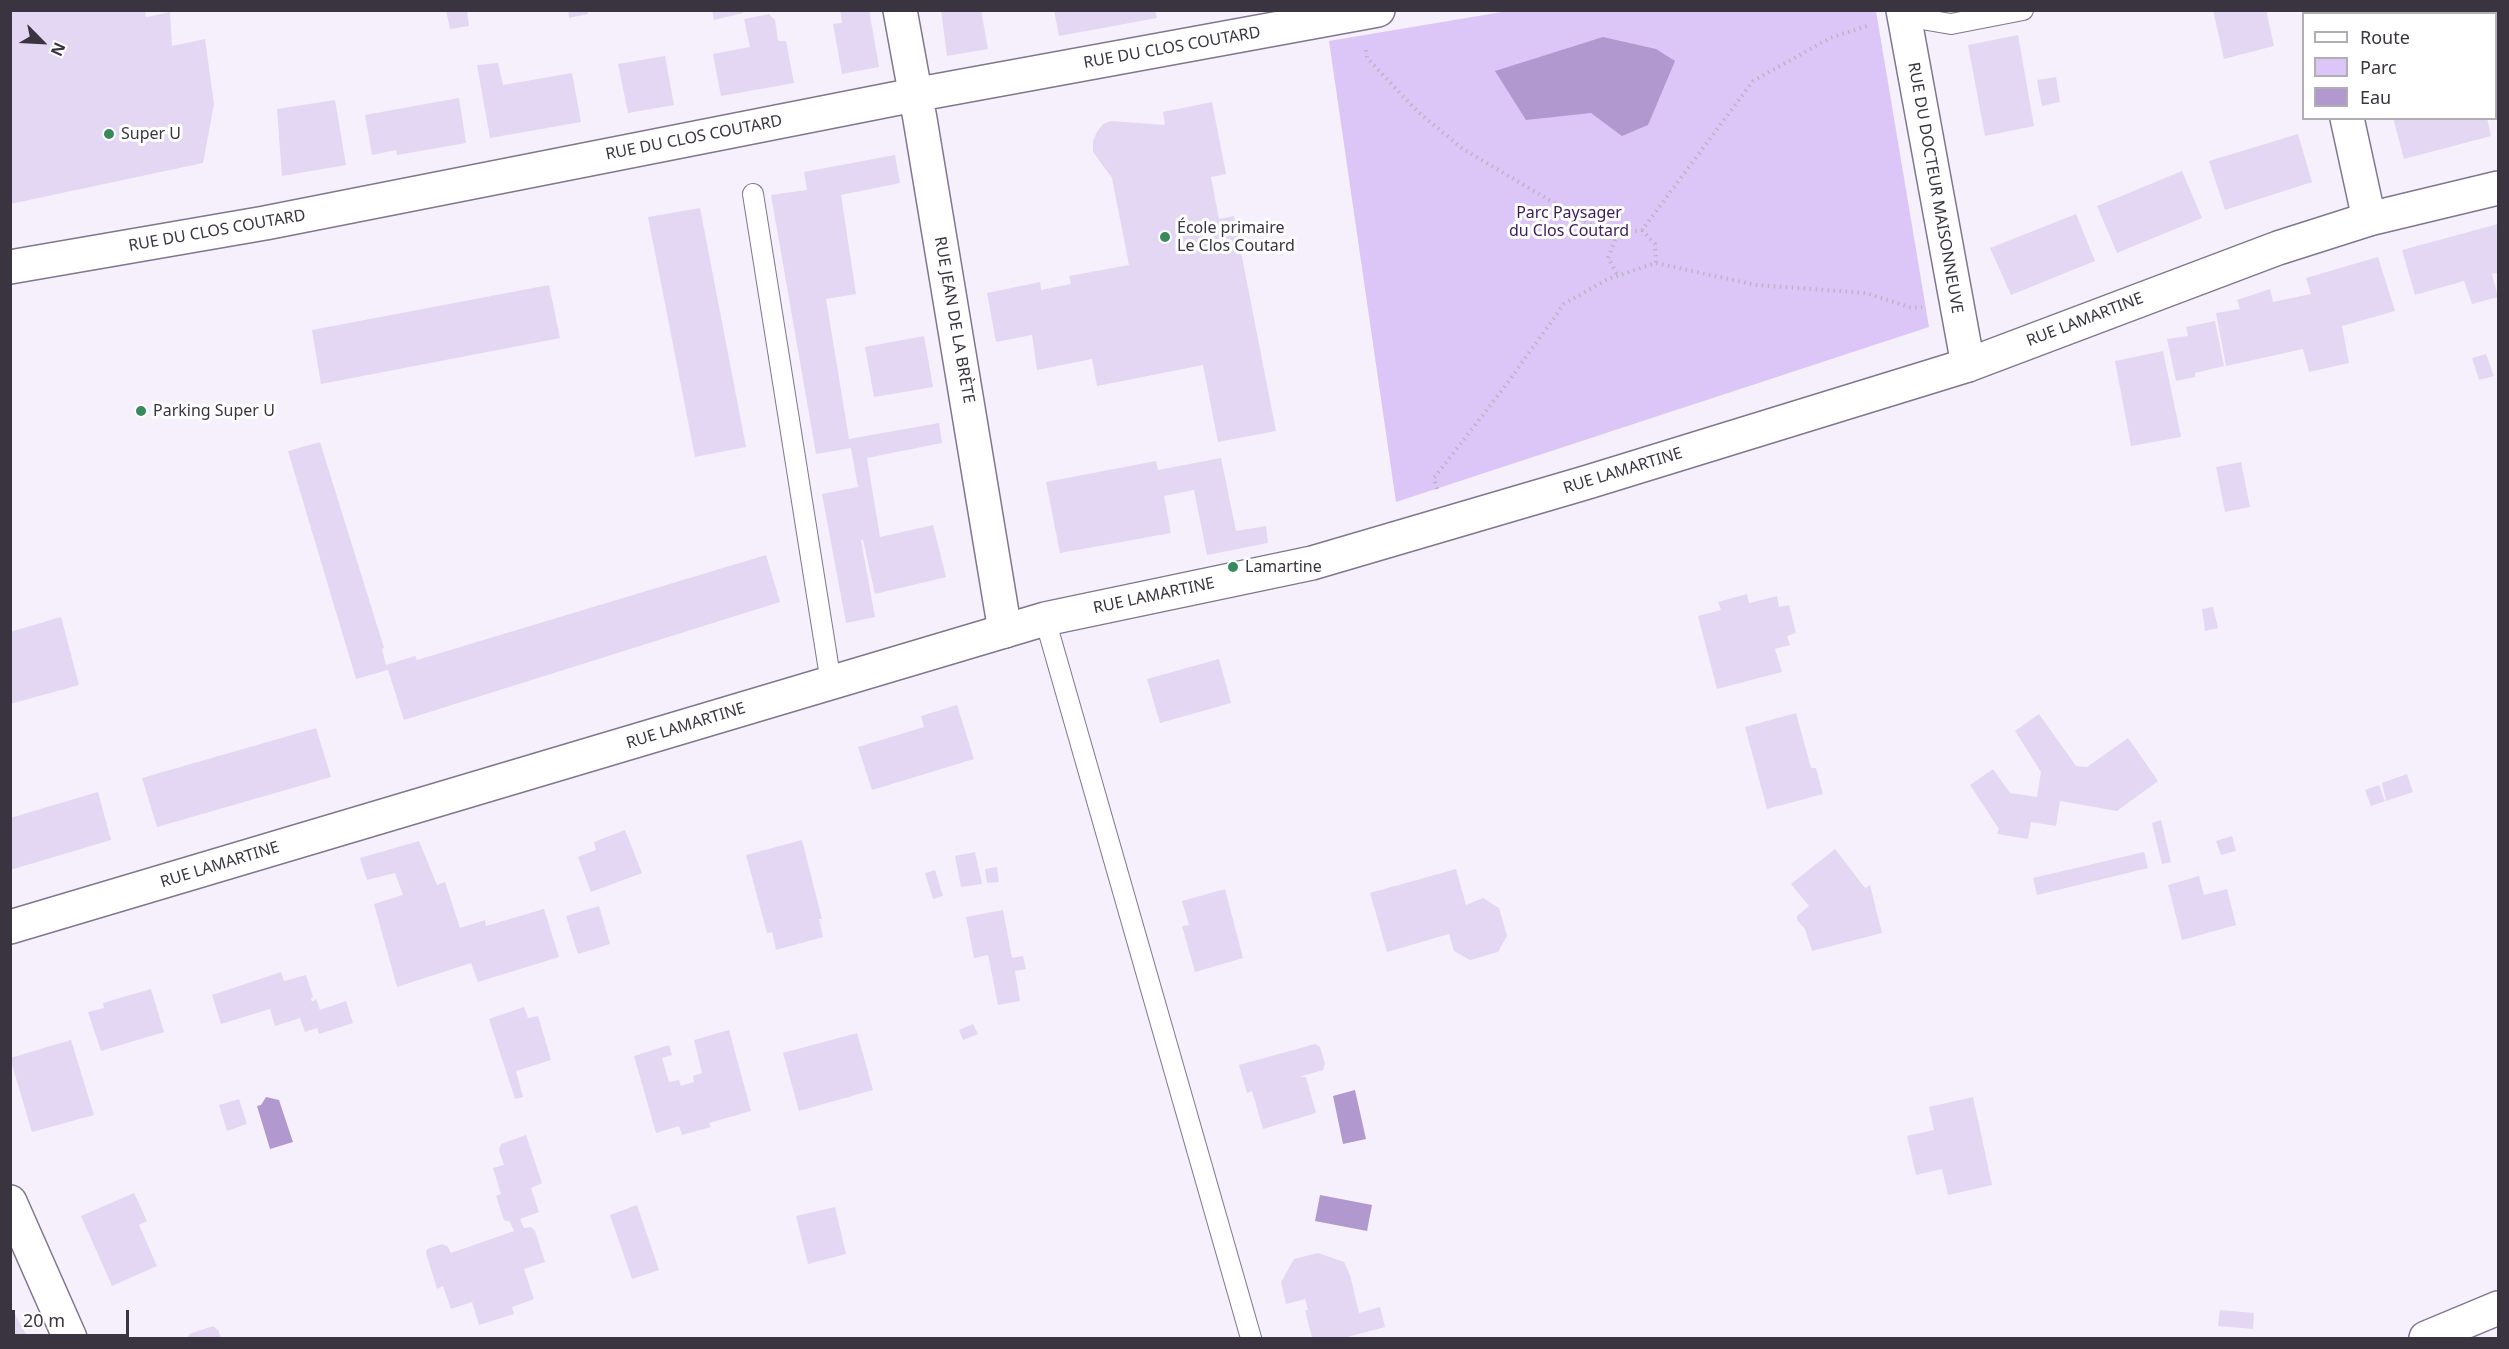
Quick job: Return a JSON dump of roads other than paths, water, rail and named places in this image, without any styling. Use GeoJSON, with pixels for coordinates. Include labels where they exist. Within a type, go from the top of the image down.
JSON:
{"type":"FeatureCollection","features":[{"type":"Feature","properties":{"kind":"street","name":"RUE JEAN DE LA BRÈTE"},"geometry":{"type":"LineString","coordinates":[[900,10],[1005,631]]}},
{"type":"Feature","properties":{"kind":"street","name":"RUE DU CLOS COUTARD"},"geometry":{"type":"LineString","coordinates":[[10,267],[265,223],[914,95],[1369,12]]}},
{"type":"Feature","properties":{"kind":"street","name":"RUE DU DOCTEUR MAISONNEUVE"},"geometry":{"type":"LineString","coordinates":[[1903,13],[1968,365]]}},
{"type":"Feature","properties":{"kind":"street"},"geometry":{"type":"LineString","coordinates":[[2347,120],[2369,219]]}},
{"type":"Feature","properties":{"kind":"street","name":"RUE LAMARTINE"},"geometry":{"type":"LineString","coordinates":[[10,927],[1045,619],[1312,562],[1447,524],[1968,365],[2278,248],[2369,219],[2499,188]]}},
{"type":"Feature","properties":{"kind":"street"},"geometry":{"type":"LineString","coordinates":[[10,1202],[70,1338]]}},
{"type":"Feature","properties":{"kind":"street"},"geometry":{"type":"LineString","coordinates":[[2426,1338],[2499,1308]]}},
{"type":"Feature","properties":{"kind":"lane"},"geometry":{"type":"LineString","coordinates":[[1903,13],[1951,24],[2023,10]]}},
{"type":"Feature","properties":{"kind":"lane"},"geometry":{"type":"LineString","coordinates":[[753,194],[831,683]]}},
{"type":"Feature","properties":{"kind":"lane"},"geometry":{"type":"LineString","coordinates":[[1045,619],[1251,1338]]}},
{"type":"Feature","properties":{"kind":"water"},"geometry":{"type":"Polygon","coordinates":[[[1603,37],[1656,49],[1675,61],[1648,125],[1622,136],[1591,113],[1526,120],[1495,71],[1603,37]]]}},
{"type":"Feature","properties":{"kind":"water"},"geometry":{"type":"Polygon","coordinates":[[[1355,1090],[1366,1139],[1343,1144],[1333,1096],[1355,1090]]]}},
{"type":"Feature","properties":{"kind":"water"},"geometry":{"type":"Polygon","coordinates":[[[266,1097],[279,1100],[293,1142],[270,1149],[257,1106],[261,1105],[266,1097]]]}},
{"type":"Feature","properties":{"kind":"water"},"geometry":{"type":"Polygon","coordinates":[[[1320,1195],[1372,1205],[1367,1231],[1315,1221],[1320,1195]]]}},
{"type":"Feature","properties":{"kind":"place","name":"Super U"},"geometry":{"type":"Point","coordinates":[109,134]}},
{"type":"Feature","properties":{"kind":"place","name":"École primaire Le Clos Coutard"},"geometry":{"type":"Point","coordinates":[1165,237]}},
{"type":"Feature","properties":{"kind":"place","name":"Parking Super U"},"geometry":{"type":"Point","coordinates":[141,411]}},
{"type":"Feature","properties":{"kind":"place","name":"Lamartine"},"geometry":{"type":"Point","coordinates":[1233,567]}},
{"type":"Feature","properties":{"kind":"park label","name":"Parc Paysager du Clos Coutard"},"geometry":{"type":"Point","coordinates":[1569,222]}}]}
